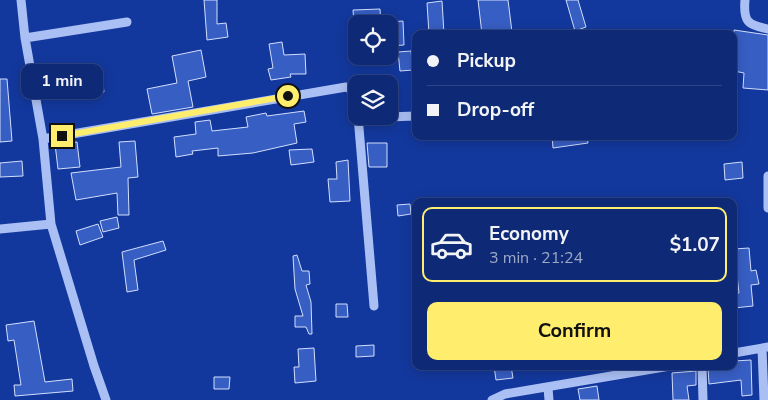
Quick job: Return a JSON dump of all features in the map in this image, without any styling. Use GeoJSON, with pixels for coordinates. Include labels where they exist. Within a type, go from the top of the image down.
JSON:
{"type":"FeatureCollection","features":[{"type":"Feature","properties":{"kind":"street"},"geometry":{"type":"LineString","coordinates":[[21,0],[25,38],[43,139],[52,224],[106,400]]}},
{"type":"Feature","properties":{"kind":"street"},"geometry":{"type":"LineString","coordinates":[[745,0],[745,14],[751,25],[768,29]]}},
{"type":"Feature","properties":{"kind":"street"},"geometry":{"type":"LineString","coordinates":[[25,38],[127,22]]}},
{"type":"Feature","properties":{"kind":"street"},"geometry":{"type":"LineString","coordinates":[[43,139],[348,88]]}},
{"type":"Feature","properties":{"kind":"street"},"geometry":{"type":"LineString","coordinates":[[398,116],[412,116]]}},
{"type":"Feature","properties":{"kind":"street"},"geometry":{"type":"LineString","coordinates":[[359,125],[374,306]]}},
{"type":"Feature","properties":{"kind":"street"},"geometry":{"type":"LineString","coordinates":[[768,176],[768,208]]}},
{"type":"Feature","properties":{"kind":"street"},"geometry":{"type":"LineString","coordinates":[[0,230],[52,224]]}},
{"type":"Feature","properties":{"kind":"street"},"geometry":{"type":"LineString","coordinates":[[737,352],[765,347],[764,400]]}},
{"type":"Feature","properties":{"kind":"street"},"geometry":{"type":"LineString","coordinates":[[492,400],[505,394],[648,370]]}},
{"type":"Feature","properties":{"kind":"street"},"geometry":{"type":"LineString","coordinates":[[702,370],[704,400]]}},
{"type":"Feature","properties":{"kind":"street"},"geometry":{"type":"LineString","coordinates":[[548,388],[549,400]]}},
{"type":"Feature","properties":{"kind":"building"},"geometry":{"type":"Polygon","coordinates":[[[204,0],[217,0],[217,24],[226,23],[228,37],[207,40],[204,0]]]}},
{"type":"Feature","properties":{"kind":"building"},"geometry":{"type":"Polygon","coordinates":[[[478,0],[508,0],[512,30],[482,30],[478,0]]]}},
{"type":"Feature","properties":{"kind":"building"},"geometry":{"type":"Polygon","coordinates":[[[566,0],[578,0],[586,27],[575,30],[566,0]]]}},
{"type":"Feature","properties":{"kind":"building"},"geometry":{"type":"Polygon","coordinates":[[[442,1],[444,30],[429,30],[427,3],[442,1]]]}},
{"type":"Feature","properties":{"kind":"building"},"geometry":{"type":"Polygon","coordinates":[[[380,9],[380,15],[353,15],[353,10],[380,9]]]}},
{"type":"Feature","properties":{"kind":"building"},"geometry":{"type":"Polygon","coordinates":[[[398,21],[403,21],[404,45],[398,45],[398,21]]]}},
{"type":"Feature","properties":{"kind":"building"},"geometry":{"type":"Polygon","coordinates":[[[737,30],[768,35],[768,90],[743,88],[744,73],[737,72],[737,30]]]}},
{"type":"Feature","properties":{"kind":"building"},"geometry":{"type":"Polygon","coordinates":[[[282,42],[284,55],[305,54],[306,74],[290,74],[291,77],[271,80],[268,69],[273,68],[269,44],[282,42]]]}},
{"type":"Feature","properties":{"kind":"building"},"geometry":{"type":"Polygon","coordinates":[[[201,50],[206,77],[188,81],[193,107],[152,114],[147,89],[177,83],[172,56],[201,50]]]}},
{"type":"Feature","properties":{"kind":"building"},"geometry":{"type":"Polygon","coordinates":[[[411,51],[412,70],[400,71],[398,52],[411,51]]]}},
{"type":"Feature","properties":{"kind":"building"},"geometry":{"type":"Polygon","coordinates":[[[102,77],[104,92],[93,94],[91,79],[102,77]]]}},
{"type":"Feature","properties":{"kind":"building"},"geometry":{"type":"Polygon","coordinates":[[[0,79],[7,79],[12,141],[0,142],[0,79]]]}},
{"type":"Feature","properties":{"kind":"building"},"geometry":{"type":"Polygon","coordinates":[[[304,111],[306,122],[294,124],[297,143],[253,153],[218,156],[218,148],[192,151],[193,154],[176,157],[174,137],[196,134],[195,122],[210,120],[212,131],[248,127],[246,117],[266,113],[267,116],[304,111]]]}},
{"type":"Feature","properties":{"kind":"building"},"geometry":{"type":"Polygon","coordinates":[[[552,140],[588,140],[588,143],[553,148],[552,140]]]}},
{"type":"Feature","properties":{"kind":"building"},"geometry":{"type":"Polygon","coordinates":[[[135,141],[138,177],[128,178],[129,215],[118,215],[117,193],[76,200],[71,173],[121,167],[119,142],[135,141]]]}},
{"type":"Feature","properties":{"kind":"building"},"geometry":{"type":"Polygon","coordinates":[[[77,142],[80,167],[58,169],[55,144],[77,142]]]}},
{"type":"Feature","properties":{"kind":"building"},"geometry":{"type":"Polygon","coordinates":[[[367,143],[387,143],[387,167],[369,167],[367,143]]]}},
{"type":"Feature","properties":{"kind":"building"},"geometry":{"type":"Polygon","coordinates":[[[312,149],[314,162],[291,165],[289,150],[312,149]]]}},
{"type":"Feature","properties":{"kind":"building"},"geometry":{"type":"Polygon","coordinates":[[[348,160],[350,201],[330,202],[328,179],[337,179],[336,162],[348,160]]]}},
{"type":"Feature","properties":{"kind":"building"},"geometry":{"type":"Polygon","coordinates":[[[22,161],[23,176],[0,177],[0,163],[22,161]]]}},
{"type":"Feature","properties":{"kind":"building"},"geometry":{"type":"Polygon","coordinates":[[[742,162],[743,178],[725,180],[724,164],[742,162]]]}},
{"type":"Feature","properties":{"kind":"building"},"geometry":{"type":"Polygon","coordinates":[[[410,204],[411,214],[398,216],[397,205],[410,204]]]}},
{"type":"Feature","properties":{"kind":"building"},"geometry":{"type":"Polygon","coordinates":[[[117,217],[119,228],[103,232],[100,221],[117,217]]]}},
{"type":"Feature","properties":{"kind":"building"},"geometry":{"type":"Polygon","coordinates":[[[98,224],[103,237],[80,245],[76,231],[98,224]]]}},
{"type":"Feature","properties":{"kind":"building"},"geometry":{"type":"Polygon","coordinates":[[[163,241],[166,250],[134,260],[138,290],[127,292],[122,252],[163,241]]]}},
{"type":"Feature","properties":{"kind":"building"},"geometry":{"type":"Polygon","coordinates":[[[749,248],[751,271],[756,270],[759,284],[751,285],[753,306],[737,308],[737,293],[739,293],[737,249],[749,248]]]}},
{"type":"Feature","properties":{"kind":"building"},"geometry":{"type":"Polygon","coordinates":[[[297,255],[302,271],[309,271],[310,284],[306,285],[311,302],[312,334],[309,334],[306,327],[295,327],[295,316],[303,316],[295,289],[293,256],[297,255]]]}},
{"type":"Feature","properties":{"kind":"building"},"geometry":{"type":"Polygon","coordinates":[[[336,304],[347,304],[348,317],[336,317],[336,304]]]}},
{"type":"Feature","properties":{"kind":"building"},"geometry":{"type":"Polygon","coordinates":[[[34,321],[45,382],[72,379],[73,391],[15,396],[14,385],[21,385],[14,340],[8,341],[6,325],[34,321]]]}},
{"type":"Feature","properties":{"kind":"building"},"geometry":{"type":"Polygon","coordinates":[[[374,345],[374,356],[356,357],[356,346],[374,345]]]}},
{"type":"Feature","properties":{"kind":"building"},"geometry":{"type":"Polygon","coordinates":[[[314,348],[316,381],[295,383],[294,367],[299,367],[298,349],[314,348]]]}},
{"type":"Feature","properties":{"kind":"building"},"geometry":{"type":"Polygon","coordinates":[[[751,360],[752,395],[742,396],[741,380],[709,384],[708,370],[737,370],[737,361],[751,360]]]}},
{"type":"Feature","properties":{"kind":"building"},"geometry":{"type":"Polygon","coordinates":[[[495,370],[512,370],[513,378],[496,380],[495,370]]]}},
{"type":"Feature","properties":{"kind":"building"},"geometry":{"type":"Polygon","coordinates":[[[696,371],[696,385],[687,386],[689,400],[673,400],[672,373],[696,371]]]}},
{"type":"Feature","properties":{"kind":"building"},"geometry":{"type":"Polygon","coordinates":[[[214,377],[230,377],[229,389],[214,389],[214,377]]]}},
{"type":"Feature","properties":{"kind":"building"},"geometry":{"type":"Polygon","coordinates":[[[597,386],[599,400],[580,400],[578,389],[597,386]]]}},
{"type":"Feature","properties":{"kind":"route"},"geometry":{"type":"LineString","coordinates":[[62,136],[288,96]]}}]}
